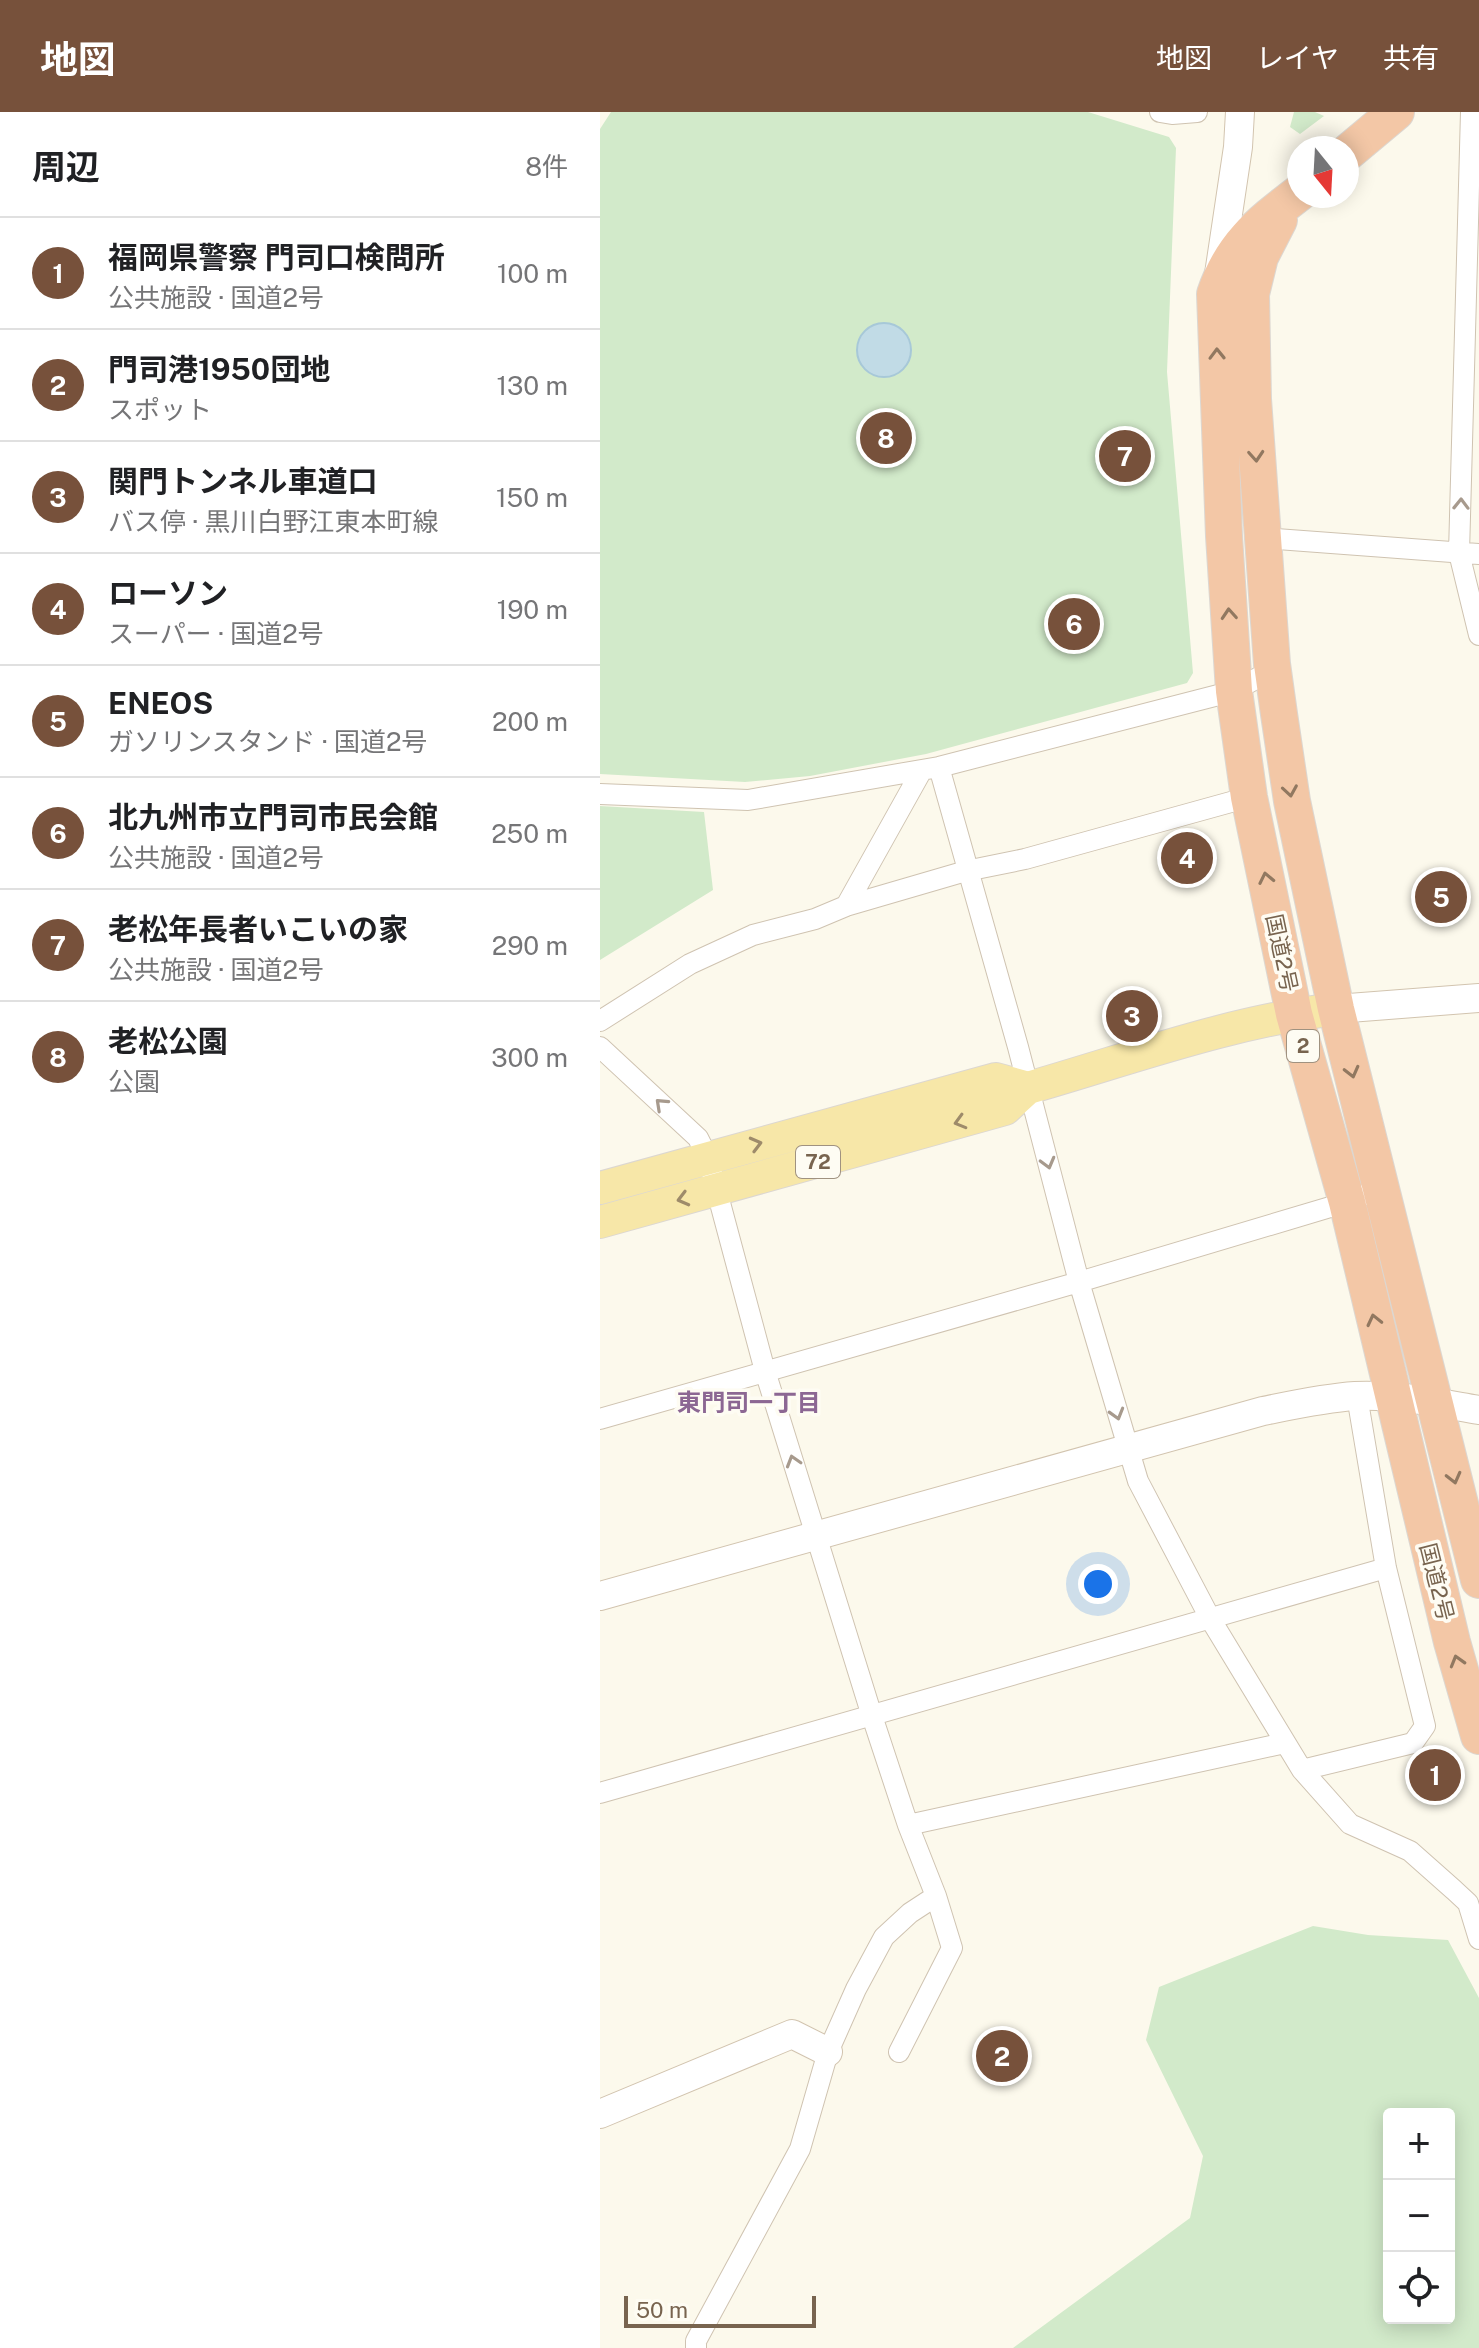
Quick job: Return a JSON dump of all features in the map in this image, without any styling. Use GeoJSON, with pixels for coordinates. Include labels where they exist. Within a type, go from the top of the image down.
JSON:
{"type":"FeatureCollection","features":[{"type":"Feature","properties":{"kind":"highway"},"geometry":{"type":"LineString","coordinates":[[1359,143],[1396,112]]}},
{"type":"Feature","properties":{"kind":"highway"},"geometry":{"type":"LineString","coordinates":[[1215,294],[1223,271],[1245,237],[1287,204]]}},
{"type":"Feature","properties":{"kind":"highway","name":"国道2号"},"geometry":{"type":"LineString","coordinates":[[1287,208],[1260,257],[1251,294],[1253,399],[1272,664],[1292,801],[1336,1009],[1479,1580]]}},
{"type":"Feature","properties":{"kind":"highway","name":"国道2号"},"geometry":{"type":"LineString","coordinates":[[1215,294],[1224,536],[1234,691],[1249,797],[1294,1014],[1347,1202],[1374,1396],[1479,1736]]}},
{"type":"Feature","properties":{"kind":"main road","name":"72"},"geometry":{"type":"LineString","coordinates":[[600,1222],[1005,1109],[1028,1088],[1294,1014],[1336,1009]]}},
{"type":"Feature","properties":{"kind":"main road","name":"72"},"geometry":{"type":"LineString","coordinates":[[600,1188],[996,1079],[1028,1088]]}},
{"type":"Feature","properties":{"kind":"street"},"geometry":{"type":"LineString","coordinates":[[1160,112],[1197,112]]}},
{"type":"Feature","properties":{"kind":"street"},"geometry":{"type":"LineString","coordinates":[[1215,294],[1238,147],[1240,112]]}},
{"type":"Feature","properties":{"kind":"street"},"geometry":{"type":"LineString","coordinates":[[1471,112],[1469,554],[1479,635]]}},
{"type":"Feature","properties":{"kind":"street"},"geometry":{"type":"LineString","coordinates":[[1238,147],[1251,294]]}},
{"type":"Feature","properties":{"kind":"street"},"geometry":{"type":"LineString","coordinates":[[1262,538],[1469,554]]}},
{"type":"Feature","properties":{"kind":"street"},"geometry":{"type":"LineString","coordinates":[[600,794],[748,800],[930,769],[1234,691],[1261,676],[1272,664]]}},
{"type":"Feature","properties":{"kind":"street"},"geometry":{"type":"LineString","coordinates":[[1234,691],[1265,702],[1279,714]]}},
{"type":"Feature","properties":{"kind":"street"},"geometry":{"type":"LineString","coordinates":[[930,769],[966,871],[1079,1282],[1138,1481],[1211,1620],[1302,1770],[1350,1824],[1410,1851],[1468,1903],[1479,1939]]}},
{"type":"Feature","properties":{"kind":"street"},"geometry":{"type":"LineString","coordinates":[[846,906],[930,769]]}},
{"type":"Feature","properties":{"kind":"street"},"geometry":{"type":"LineString","coordinates":[[600,1021],[690,964],[753,935],[815,919],[846,906],[966,871],[1025,859],[1249,797]]}},
{"type":"Feature","properties":{"kind":"street"},"geometry":{"type":"LineString","coordinates":[[1336,1009],[1479,998]]}},
{"type":"Feature","properties":{"kind":"street"},"geometry":{"type":"LineString","coordinates":[[600,1047],[698,1138],[708,1158],[765,1371],[872,1716],[952,1948],[899,2052]]}},
{"type":"Feature","properties":{"kind":"street"},"geometry":{"type":"LineString","coordinates":[[600,1419],[1079,1282],[1347,1202],[1382,1188]]}},
{"type":"Feature","properties":{"kind":"street"},"geometry":{"type":"LineString","coordinates":[[1302,1770],[1413,1743],[1425,1726],[1386,1568],[1374,1396]]}},
{"type":"Feature","properties":{"kind":"street"},"geometry":{"type":"LineString","coordinates":[[600,1596],[1263,1411],[1328,1398],[1374,1396],[1479,1410]]}},
{"type":"Feature","properties":{"kind":"street"},"geometry":{"type":"LineString","coordinates":[[600,1793],[1386,1568]]}},
{"type":"Feature","properties":{"kind":"street"},"geometry":{"type":"LineString","coordinates":[[908,1825],[1285,1743]]}},
{"type":"Feature","properties":{"kind":"street"},"geometry":{"type":"LineString","coordinates":[[696,2348],[696,2341],[800,2149],[828,2052],[856,1989],[884,1937],[910,1913],[936,1896]]}},
{"type":"Feature","properties":{"kind":"street"},"geometry":{"type":"LineString","coordinates":[[600,2114],[792,2034],[828,2052]]}},
{"type":"Feature","properties":{"kind":"green space"},"geometry":{"type":"Polygon","coordinates":[[[611,112],[1088,112],[1169,137],[1176,148],[1167,372],[1193,673],[1187,683],[926,754],[810,776],[745,782],[600,774],[600,129],[611,112]]]}},
{"type":"Feature","properties":{"kind":"green space"},"geometry":{"type":"Polygon","coordinates":[[[1294,112],[1315,112],[1324,116],[1300,134],[1290,127],[1294,112]]]}},
{"type":"Feature","properties":{"kind":"green space"},"geometry":{"type":"Polygon","coordinates":[[[600,806],[704,812],[713,890],[600,960],[600,806]]]}},
{"type":"Feature","properties":{"kind":"green space"},"geometry":{"type":"Polygon","coordinates":[[[1313,1926],[1368,1935],[1448,1940],[1479,1998],[1479,2348],[1013,2348],[1190,2218],[1203,2156],[1146,2040],[1159,1987],[1313,1926]]]}},
{"type":"Feature","properties":{"kind":"water"},"geometry":{"type":"Polygon","coordinates":[[[884,323],[903,331],[911,350],[903,369],[884,377],[865,369],[857,350],[865,331],[884,323]]]}},
{"type":"Feature","properties":{"kind":"place","name":"老松公園"},"geometry":{"type":"Point","coordinates":[886,438]}},
{"type":"Feature","properties":{"kind":"place","name":"老松年長者いこいの家"},"geometry":{"type":"Point","coordinates":[1125,456]}},
{"type":"Feature","properties":{"kind":"place","name":"北九州市立門司市民会館"},"geometry":{"type":"Point","coordinates":[1074,624]}},
{"type":"Feature","properties":{"kind":"place","name":"ローソン"},"geometry":{"type":"Point","coordinates":[1187,858]}},
{"type":"Feature","properties":{"kind":"place","name":"ENEOS"},"geometry":{"type":"Point","coordinates":[1441,897]}},
{"type":"Feature","properties":{"kind":"place","name":"関門トンネル車道口"},"geometry":{"type":"Point","coordinates":[1132,1016]}},
{"type":"Feature","properties":{"kind":"place","name":"福岡県警察 門司口検問所"},"geometry":{"type":"Point","coordinates":[1435,1775]}},
{"type":"Feature","properties":{"kind":"place","name":"門司港1950団地"},"geometry":{"type":"Point","coordinates":[1002,2056]}},
{"type":"Feature","properties":{"kind":"district","name":"東門司一丁目"},"geometry":{"type":"Point","coordinates":[749,1402]}}]}
